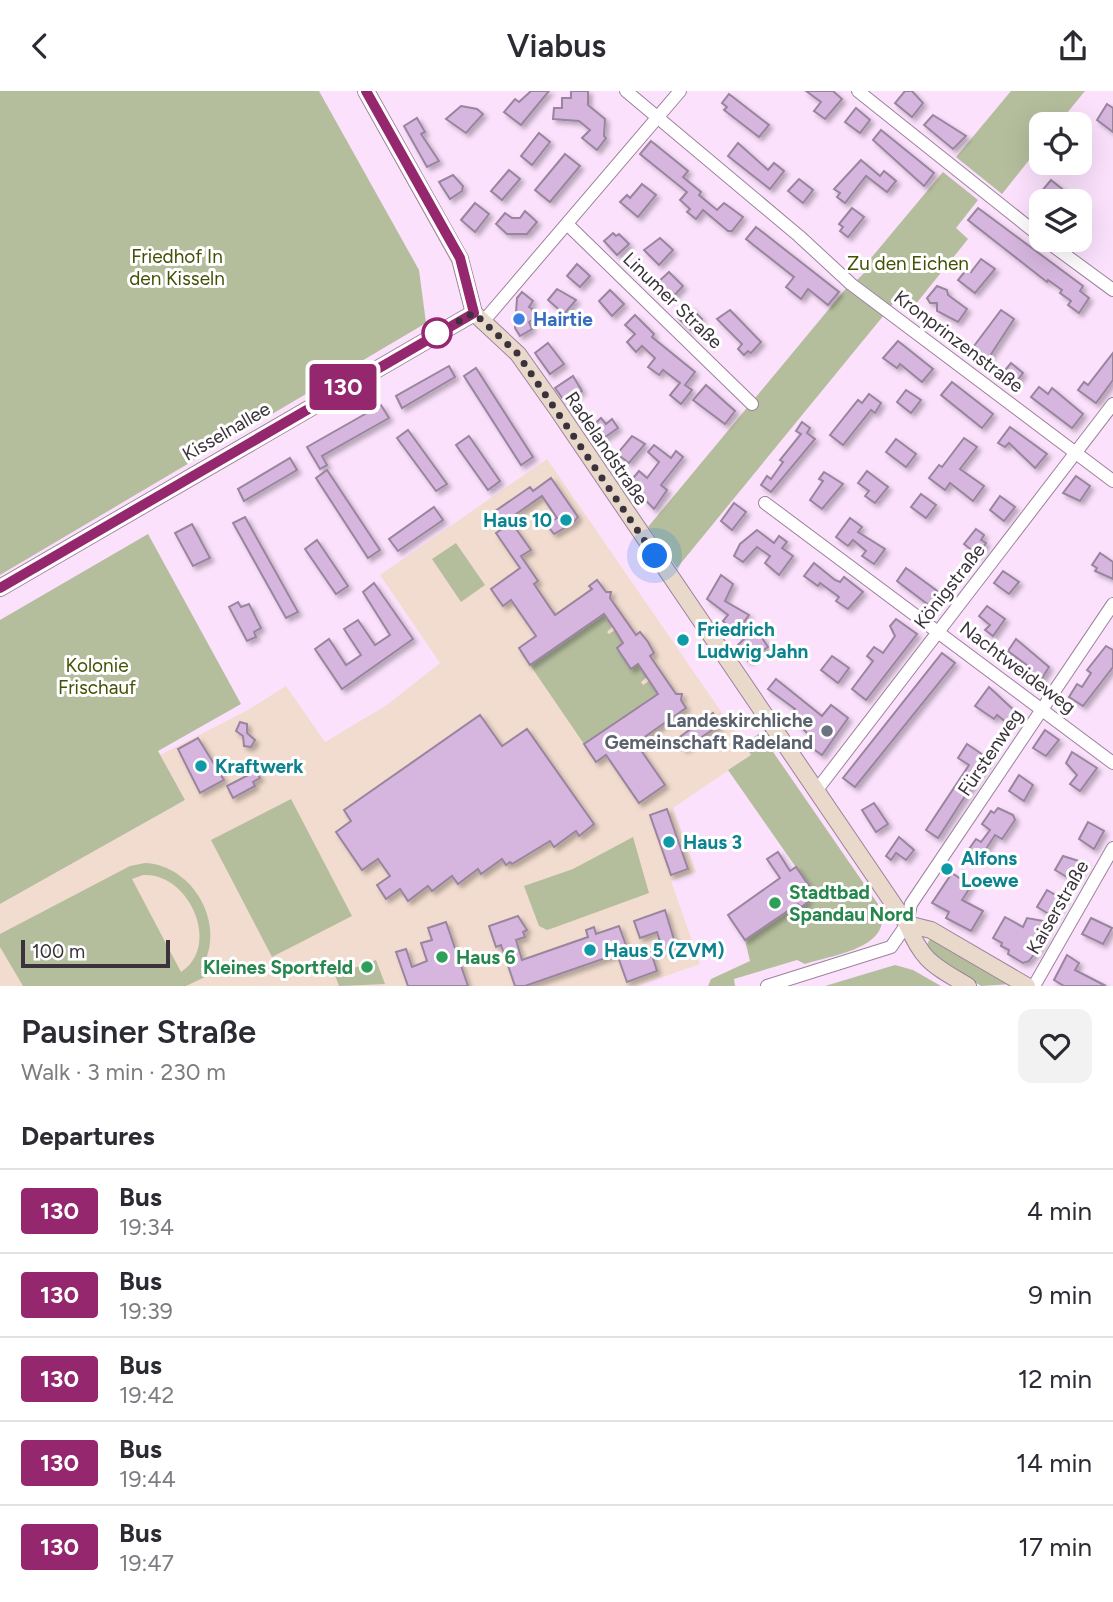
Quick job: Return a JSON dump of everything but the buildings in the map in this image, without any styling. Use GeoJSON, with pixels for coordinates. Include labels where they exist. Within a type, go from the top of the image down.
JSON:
{"type":"FeatureCollection","features":[{"type":"Feature","properties":{"kind":"street"},"geometry":{"type":"LineString","coordinates":[[366,91],[460,258],[478,318]]}},
{"type":"Feature","properties":{"kind":"street","name":"Kronprinzenstraße"},"geometry":{"type":"LineString","coordinates":[[626,91],[656,119],[774,214],[851,285],[959,363],[1113,481]]}},
{"type":"Feature","properties":{"kind":"street"},"geometry":{"type":"LineString","coordinates":[[478,318],[566,224],[680,91]]}},
{"type":"Feature","properties":{"kind":"street"},"geometry":{"type":"LineString","coordinates":[[858,91],[1029,227]]}},
{"type":"Feature","properties":{"kind":"street","name":"Linumer Straße"},"geometry":{"type":"LineString","coordinates":[[566,224],[752,404]]}},
{"type":"Feature","properties":{"kind":"street"},"geometry":{"type":"LineString","coordinates":[[1062,252],[1113,290]]}},
{"type":"Feature","properties":{"kind":"street","name":"Kisselnallee"},"geometry":{"type":"LineString","coordinates":[[0,588],[478,318]]}},
{"type":"Feature","properties":{"kind":"street","name":"Radelandstraße"},"geometry":{"type":"LineString","coordinates":[[478,318],[517,353],[907,924],[916,946],[929,963],[968,986]]}},
{"type":"Feature","properties":{"kind":"street","name":"Königstraße"},"geometry":{"type":"LineString","coordinates":[[816,791],[1113,404]]}},
{"type":"Feature","properties":{"kind":"street","name":"Nachtweideweg"},"geometry":{"type":"LineString","coordinates":[[765,503],[1113,763]]}},
{"type":"Feature","properties":{"kind":"street","name":"Fürstenweg"},"geometry":{"type":"LineString","coordinates":[[907,924],[911,904],[1113,604]]}},
{"type":"Feature","properties":{"kind":"street","name":"Kaiserstraße"},"geometry":{"type":"LineString","coordinates":[[1034,986],[1113,848]]}},
{"type":"Feature","properties":{"kind":"street"},"geometry":{"type":"LineString","coordinates":[[767,986],[891,947],[907,924],[931,930],[1027,986]]}},
{"type":"Feature","properties":{"kind":"shaded area"},"geometry":{"type":"Polygon","coordinates":[[[547,459],[751,755],[673,808],[696,872],[671,881],[700,964],[637,986],[0,986],[0,904],[185,800],[160,755],[248,710],[286,686],[325,742],[387,705],[440,663],[380,575],[547,459]]]}},
{"type":"Feature","properties":{"kind":"green space","name":"Friedhof In den Kisseln"},"geometry":{"type":"Polygon","coordinates":[[[0,91],[319,91],[419,270],[426,323],[0,575],[0,91]]]}},
{"type":"Feature","properties":{"kind":"green space"},"geometry":{"type":"Polygon","coordinates":[[[1011,91],[1085,91],[1068,112],[1029,112],[1029,160],[1002,194],[956,157],[1011,91]]]}},
{"type":"Feature","properties":{"kind":"green space","name":"Zu den Eichen"},"geometry":{"type":"Polygon","coordinates":[[[943,172],[978,200],[956,228],[968,239],[911,310],[897,299],[891,306],[857,280],[864,273],[861,270],[943,172]]]}},
{"type":"Feature","properties":{"kind":"green space","name":"Zu den Eichen"},"geometry":{"type":"Polygon","coordinates":[[[848,286],[884,315],[677,568],[648,527],[848,286]]]}},
{"type":"Feature","properties":{"kind":"green space","name":"Kolonie Frischauf"},"geometry":{"type":"Polygon","coordinates":[[[148,534],[241,704],[158,751],[185,800],[0,904],[0,620],[148,534]]]}},
{"type":"Feature","properties":{"kind":"green space"},"geometry":{"type":"Polygon","coordinates":[[[456,543],[485,585],[461,602],[432,559],[456,543]]]}},
{"type":"Feature","properties":{"kind":"green space"},"geometry":{"type":"Polygon","coordinates":[[[604,614],[612,627],[607,632],[609,634],[615,630],[623,643],[617,648],[631,669],[638,664],[647,677],[641,682],[643,685],[649,681],[658,694],[584,744],[530,665],[604,614]]]}},
{"type":"Feature","properties":{"kind":"green space"},"geometry":{"type":"Polygon","coordinates":[[[760,733],[880,907],[882,921],[878,932],[870,941],[845,953],[805,964],[797,960],[734,979],[735,986],[708,986],[711,979],[750,961],[745,940],[798,904],[801,907],[807,903],[805,899],[814,893],[728,770],[751,755],[744,744],[760,733]]]}},
{"type":"Feature","properties":{"kind":"green space"},"geometry":{"type":"Polygon","coordinates":[[[291,799],[352,916],[272,957],[211,840],[291,799]]]}},
{"type":"Feature","properties":{"kind":"green space"},"geometry":{"type":"Polygon","coordinates":[[[633,837],[649,893],[547,930],[539,926],[524,886],[573,869],[633,837]]]}},
{"type":"Feature","properties":{"kind":"green space"},"geometry":{"type":"Polygon","coordinates":[[[145,863],[163,866],[191,886],[202,901],[211,935],[201,969],[205,977],[186,986],[23,986],[0,947],[0,934],[130,866],[145,863]],[[143,875],[132,879],[181,972],[193,960],[199,945],[199,929],[195,913],[186,898],[174,885],[160,877],[143,875]]]}},
{"type":"Feature","properties":{"kind":"green space"},"geometry":{"type":"Polygon","coordinates":[[[931,937],[1012,984],[981,986],[925,948],[931,937]]]}},
{"type":"Feature","properties":{"kind":"green space","name":"Kleines Sportfeld"},"geometry":{"type":"Polygon","coordinates":[[[376,960],[385,984],[339,986],[335,975],[376,960]]]}},
{"type":"Feature","properties":{"kind":"green space"},"geometry":{"type":"Polygon","coordinates":[[[895,965],[913,970],[941,986],[825,986],[895,965]]]}},
{"type":"Feature","properties":{"kind":"bus line","name":"130"},"geometry":{"type":"LineString","coordinates":[[0,588],[474,313],[469,305],[460,258],[366,91]]}},
{"type":"Feature","properties":{"kind":"place","name":"Hairtie"},"geometry":{"type":"Point","coordinates":[519,319]}},
{"type":"Feature","properties":{"kind":"place","name":"Haus 10"},"geometry":{"type":"Point","coordinates":[566,520]}},
{"type":"Feature","properties":{"kind":"place","name":"Friedrich Ludwig Jahn"},"geometry":{"type":"Point","coordinates":[683,640]}},
{"type":"Feature","properties":{"kind":"place","name":"Landeskirchliche Gemeinschaft Radeland"},"geometry":{"type":"Point","coordinates":[827,731]}},
{"type":"Feature","properties":{"kind":"place","name":"Kraftwerk"},"geometry":{"type":"Point","coordinates":[201,766]}},
{"type":"Feature","properties":{"kind":"place","name":"Haus 3"},"geometry":{"type":"Point","coordinates":[669,842]}},
{"type":"Feature","properties":{"kind":"place","name":"Alfons Loewe"},"geometry":{"type":"Point","coordinates":[947,869]}},
{"type":"Feature","properties":{"kind":"place","name":"Stadtbad Spandau Nord"},"geometry":{"type":"Point","coordinates":[775,903]}},
{"type":"Feature","properties":{"kind":"place","name":"Haus 5 (ZVM)"},"geometry":{"type":"Point","coordinates":[590,950]}},
{"type":"Feature","properties":{"kind":"place","name":"Haus 6"},"geometry":{"type":"Point","coordinates":[442,957]}},
{"type":"Feature","properties":{"kind":"place","name":"Kleines Sportfeld"},"geometry":{"type":"Point","coordinates":[367,967]}},
{"type":"Feature","properties":{"kind":"route"},"geometry":{"type":"LineString","coordinates":[[437,333],[474,313],[517,353],[655,556]]}}]}
